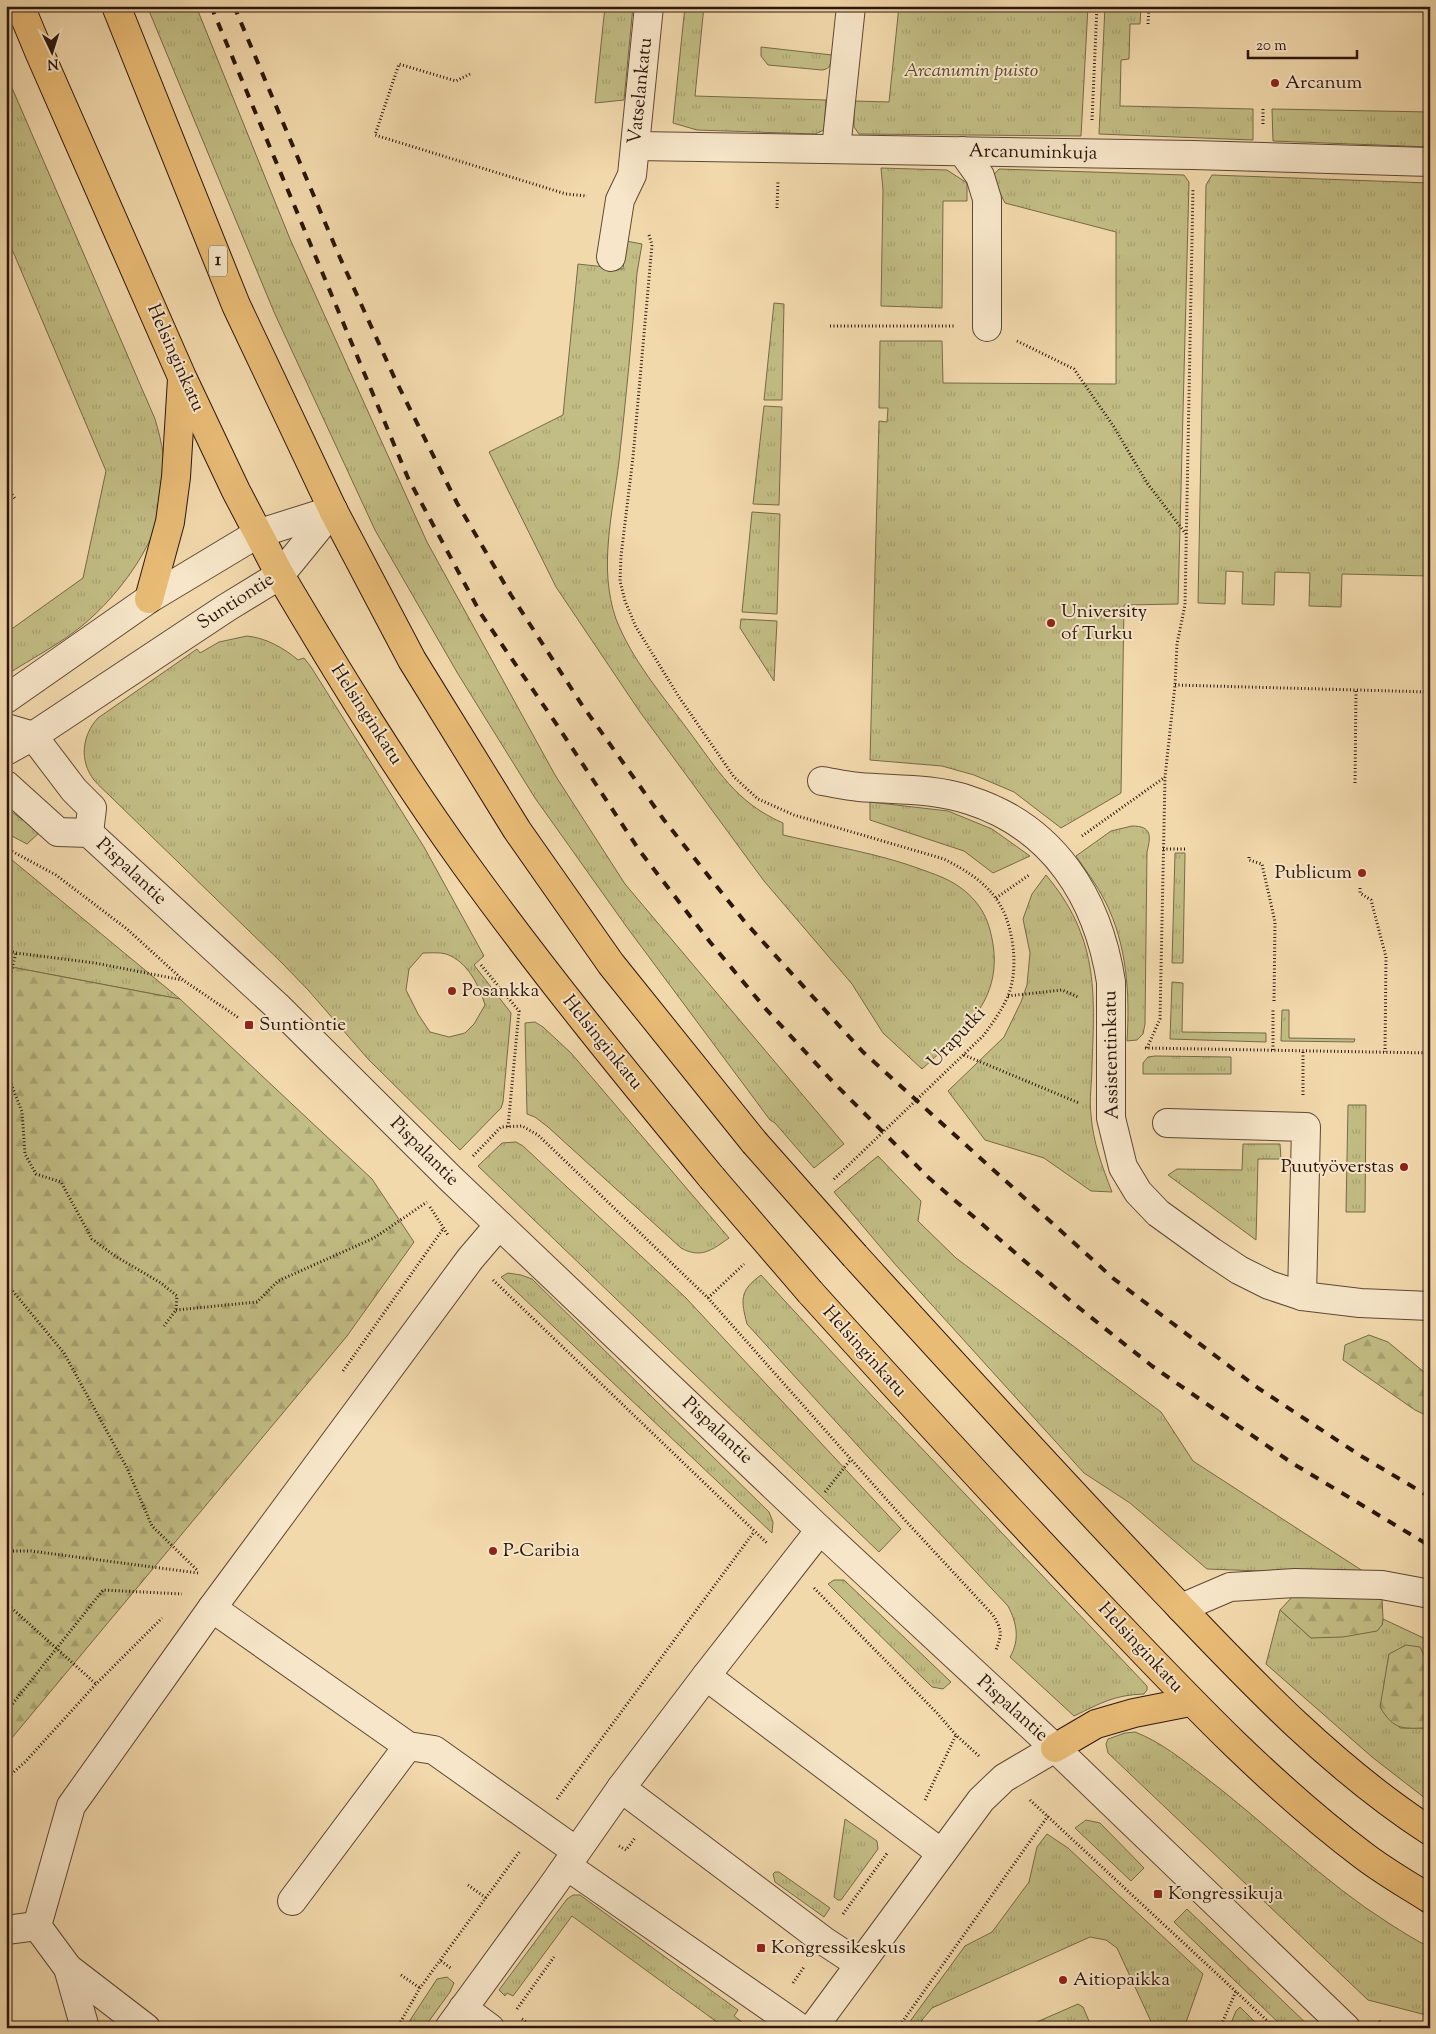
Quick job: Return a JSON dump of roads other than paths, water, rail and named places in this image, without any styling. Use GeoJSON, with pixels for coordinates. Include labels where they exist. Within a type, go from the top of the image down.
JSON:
{"type":"FeatureCollection","features":[{"type":"Feature","properties":{"kind":"main road","name":"Helsinginkatu"},"geometry":{"type":"LineString","coordinates":[[20,6],[182,377],[257,534],[350,694],[464,863],[573,1008],[712,1178],[810,1292],[1012,1514],[1190,1702],[1285,1790],[1365,1857],[1430,1899]]}},
{"type":"Feature","properties":{"kind":"main road","name":"1"},"geometry":{"type":"LineString","coordinates":[[116,6],[236,305],[332,510]]}},
{"type":"Feature","properties":{"kind":"main road"},"geometry":{"type":"LineString","coordinates":[[150,600],[170,522],[176,476],[182,377]]}},
{"type":"Feature","properties":{"kind":"main road"},"geometry":{"type":"LineString","coordinates":[[332,510],[412,660],[517,830],[611,964],[754,1142],[1045,1465],[1261,1692],[1360,1782],[1430,1831]]}},
{"type":"Feature","properties":{"kind":"main road"},"geometry":{"type":"LineString","coordinates":[[1056,1748],[1096,1724],[1134,1713],[1190,1702]]}},
{"type":"Feature","properties":{"kind":"street","name":"Vatselankatu"},"geometry":{"type":"LineString","coordinates":[[611,256],[620,200],[632,175],[649,6]]}},
{"type":"Feature","properties":{"kind":"street"},"geometry":{"type":"LineString","coordinates":[[836,149],[851,6]]}},
{"type":"Feature","properties":{"kind":"street","name":"Arcanuminkuja"},"geometry":{"type":"LineString","coordinates":[[635,146],[1194,155],[1430,162]]}},
{"type":"Feature","properties":{"kind":"street"},"geometry":{"type":"LineString","coordinates":[[962,152],[980,176],[987,199],[987,326]]}},
{"type":"Feature","properties":{"kind":"street"},"geometry":{"type":"LineString","coordinates":[[6,699],[150,600],[257,534],[332,510]]}},
{"type":"Feature","properties":{"kind":"street","name":"Suntiontie"},"geometry":{"type":"LineString","coordinates":[[6,751],[33,736],[226,608],[280,575],[332,510]]}},
{"type":"Feature","properties":{"kind":"street"},"geometry":{"type":"LineString","coordinates":[[6,728],[33,736]]}},
{"type":"Feature","properties":{"kind":"street","name":"Pispalantie"},"geometry":{"type":"LineString","coordinates":[[33,736],[74,790],[92,808],[89,833]]}},
{"type":"Feature","properties":{"kind":"street","name":"Assistentinkatu"},"geometry":{"type":"LineString","coordinates":[[822,781],[858,787],[920,790],[969,800],[1010,818],[1034,834],[1056,854],[1084,896],[1094,916],[1109,969],[1111,982],[1111,1118],[1123,1167],[1138,1192],[1158,1213],[1239,1270],[1269,1285],[1302,1296],[1360,1303],[1430,1306]]}},
{"type":"Feature","properties":{"kind":"street","name":"Pispalantie"},"geometry":{"type":"LineString","coordinates":[[6,784],[58,832],[89,833],[277,1006],[499,1225],[813,1522],[1056,1748],[1346,2028]]}},
{"type":"Feature","properties":{"kind":"street"},"geometry":{"type":"LineString","coordinates":[[1167,1123],[1306,1127],[1302,1296]]}},
{"type":"Feature","properties":{"kind":"street"},"geometry":{"type":"LineString","coordinates":[[37,1926],[71,1806],[212,1608],[470,1259],[499,1225]]}},
{"type":"Feature","properties":{"kind":"street"},"geometry":{"type":"LineString","coordinates":[[490,2028],[456,2018],[621,1788],[706,1676],[793,1567],[813,1522]]}},
{"type":"Feature","properties":{"kind":"street"},"geometry":{"type":"LineString","coordinates":[[1182,1608],[1230,1587],[1295,1583],[1382,1585],[1430,1594]]}},
{"type":"Feature","properties":{"kind":"street"},"geometry":{"type":"LineString","coordinates":[[212,1608],[414,1747],[434,1750],[539,1824],[571,1858],[773,2010],[800,2028]]}},
{"type":"Feature","properties":{"kind":"street"},"geometry":{"type":"LineString","coordinates":[[706,1676],[940,1853]]}},
{"type":"Feature","properties":{"kind":"street"},"geometry":{"type":"LineString","coordinates":[[292,1901],[414,1747]]}},
{"type":"Feature","properties":{"kind":"street"},"geometry":{"type":"LineString","coordinates":[[813,2028],[940,1853],[981,1800],[1004,1778],[1056,1748]]}},
{"type":"Feature","properties":{"kind":"street"},"geometry":{"type":"LineString","coordinates":[[621,1788],[824,1941],[860,1964]]}},
{"type":"Feature","properties":{"kind":"street"},"geometry":{"type":"LineString","coordinates":[[6,1930],[37,1926]]}},
{"type":"Feature","properties":{"kind":"street"},"geometry":{"type":"LineString","coordinates":[[37,1926],[68,1968],[146,2028]]}},
{"type":"Feature","properties":{"kind":"street"},"geometry":{"type":"LineString","coordinates":[[68,1968],[85,2028]]}},
{"type":"Feature","properties":{"kind":"railway"},"geometry":{"type":"LineString","coordinates":[[211,6],[408,478],[481,614],[639,850],[710,942],[765,1008],[833,1082],[929,1178],[1073,1303],[1152,1366],[1292,1463],[1430,1546]]}},
{"type":"Feature","properties":{"kind":"railway"},"geometry":{"type":"LineString","coordinates":[[234,6],[337,251],[395,379],[457,503],[511,595],[582,705],[664,820],[745,922],[863,1052],[1114,1279],[1258,1388],[1361,1456],[1430,1497]]}},
{"type":"Feature","properties":{"kind":"place","name":"Arcanum"},"geometry":{"type":"Point","coordinates":[1275,83]}},
{"type":"Feature","properties":{"kind":"place","name":"University of Turku"},"geometry":{"type":"Point","coordinates":[1051,623]}},
{"type":"Feature","properties":{"kind":"place","name":"Publicum"},"geometry":{"type":"Point","coordinates":[1362,873]}},
{"type":"Feature","properties":{"kind":"place","name":"Posankka"},"geometry":{"type":"Point","coordinates":[452,991]}},
{"type":"Feature","properties":{"kind":"place","name":"Suntiontie"},"geometry":{"type":"Point","coordinates":[249,1025]}},
{"type":"Feature","properties":{"kind":"place","name":"Puutyöverstas"},"geometry":{"type":"Point","coordinates":[1404,1167]}},
{"type":"Feature","properties":{"kind":"place","name":"P-Caribia"},"geometry":{"type":"Point","coordinates":[493,1551]}},
{"type":"Feature","properties":{"kind":"place","name":"Kongressikuja"},"geometry":{"type":"Point","coordinates":[1158,1894]}},
{"type":"Feature","properties":{"kind":"place","name":"Kongressikeskus"},"geometry":{"type":"Point","coordinates":[761,1948]}},
{"type":"Feature","properties":{"kind":"place","name":"Aitiopaikka"},"geometry":{"type":"Point","coordinates":[1063,1980]}},
{"type":"Feature","properties":{"kind":"park label","name":"Arcanumin puisto"},"geometry":{"type":"Point","coordinates":[971,71]}}]}
